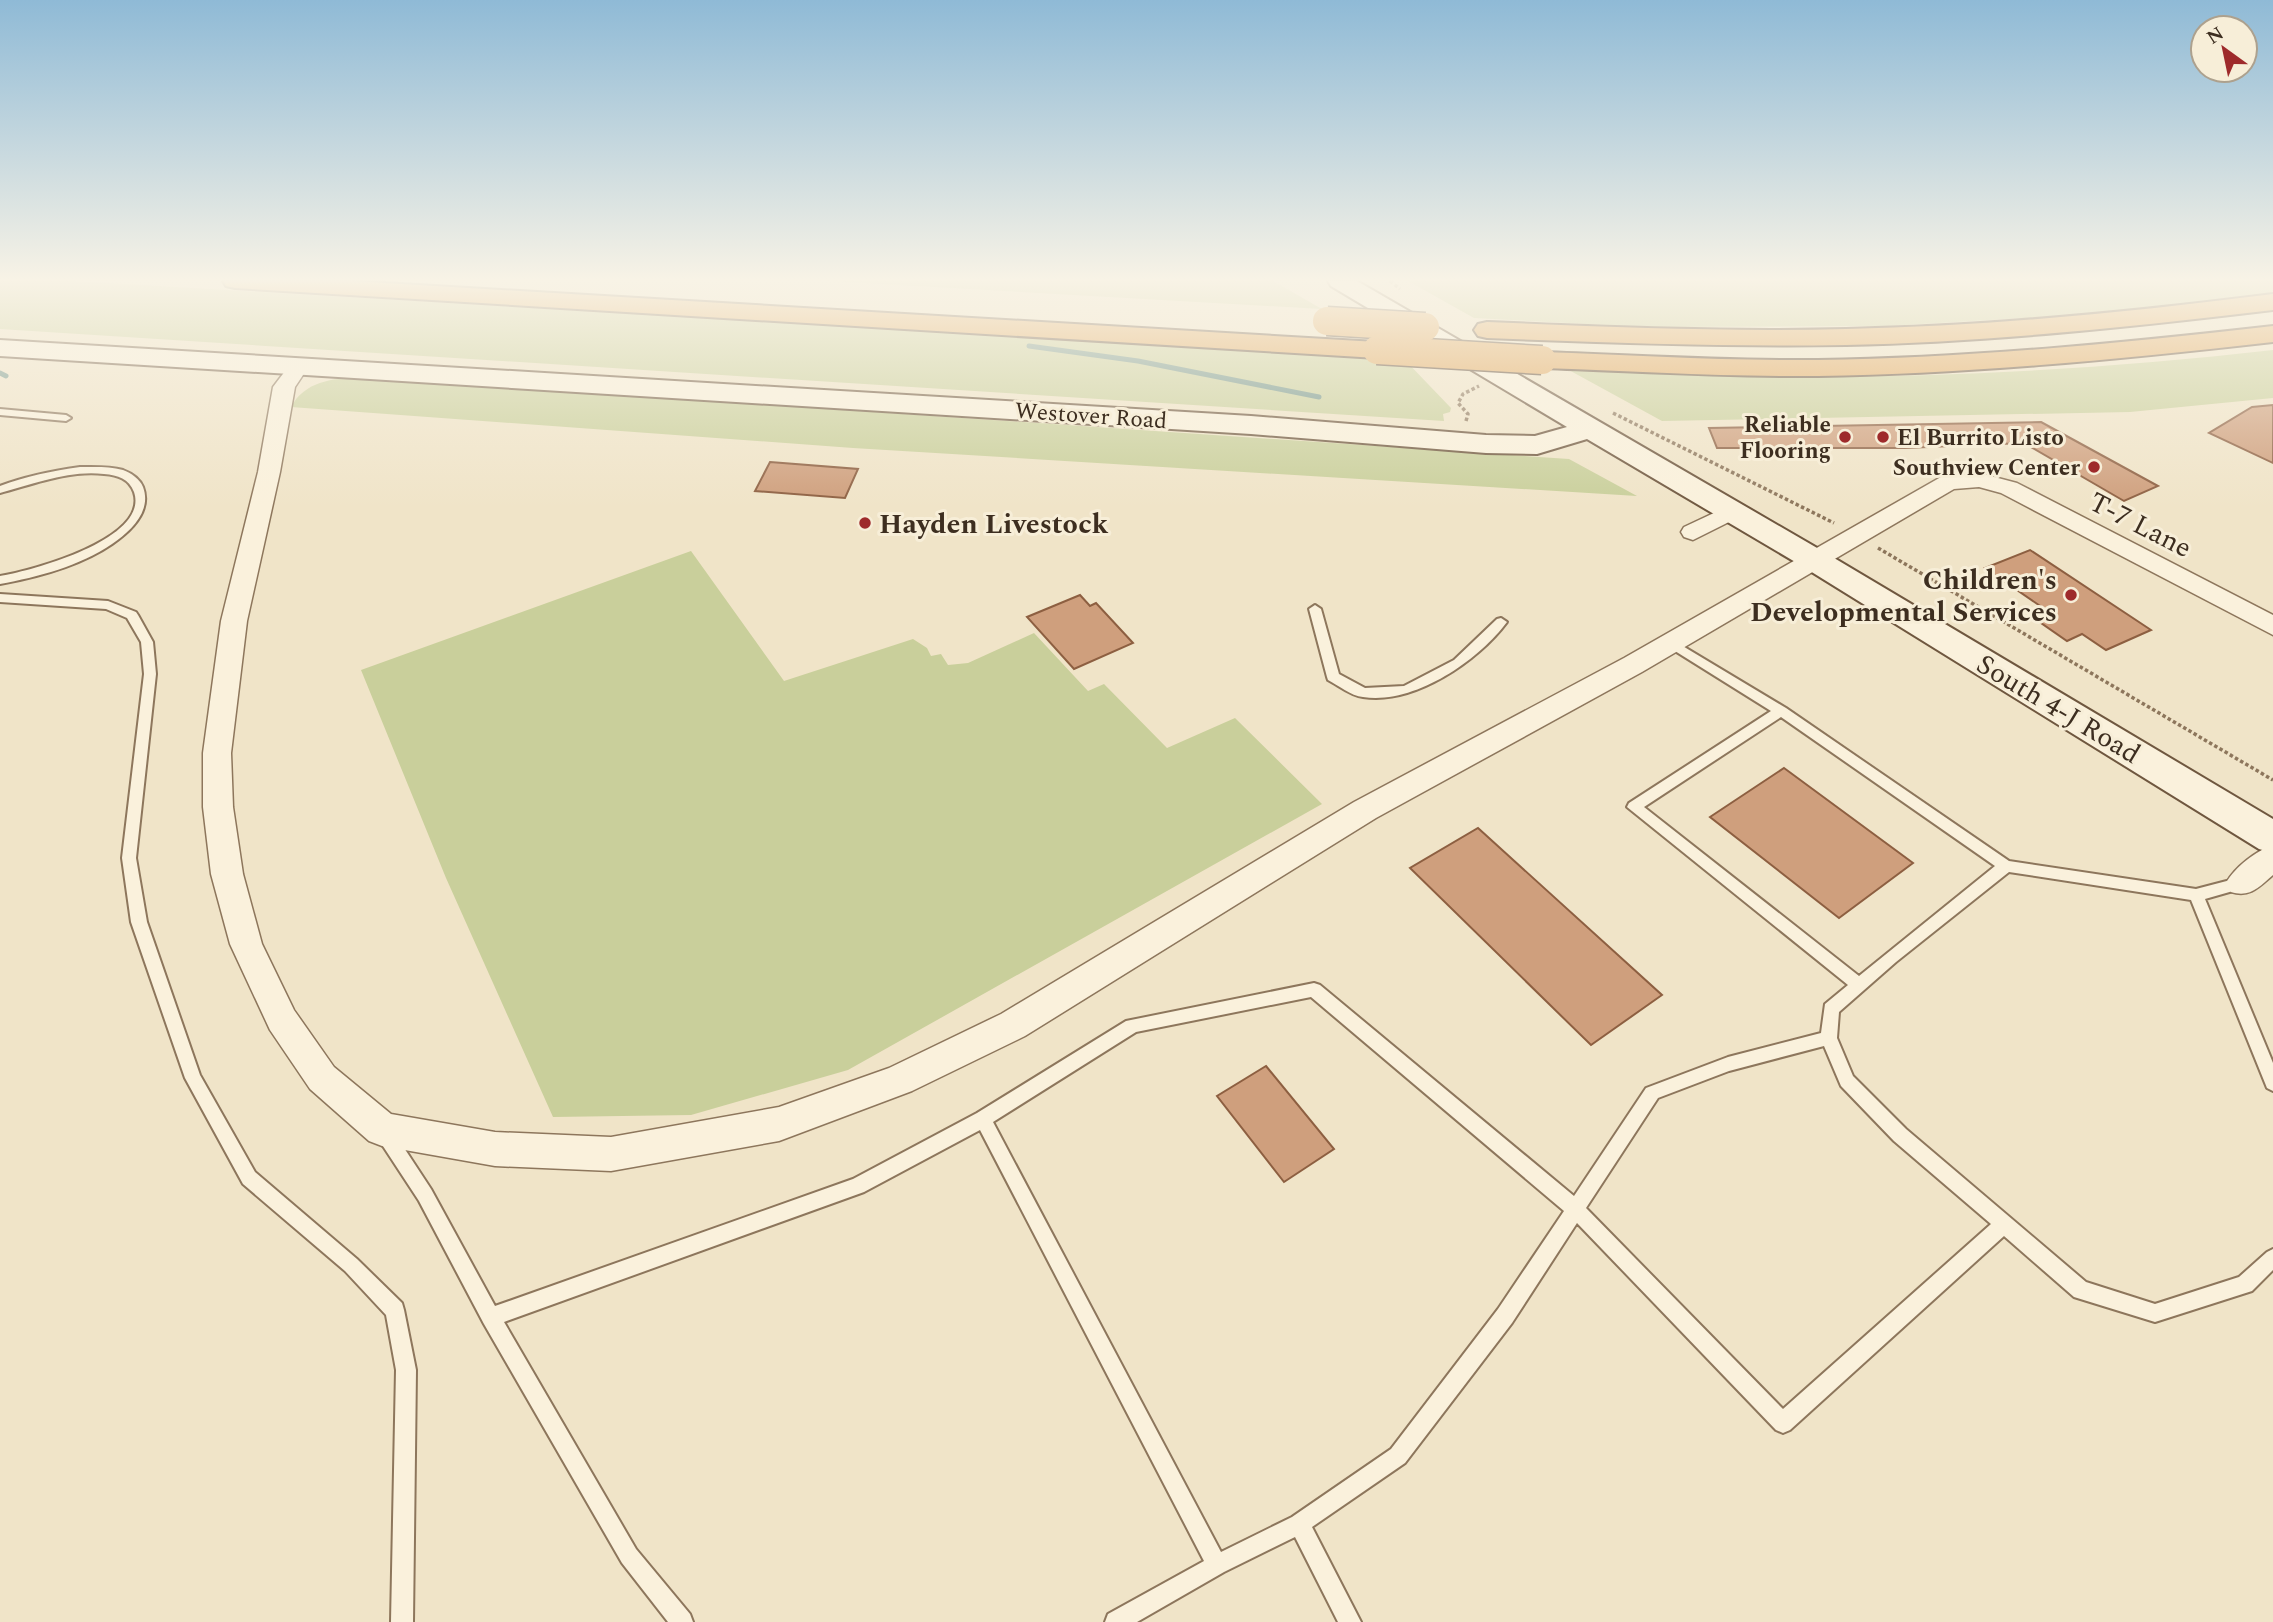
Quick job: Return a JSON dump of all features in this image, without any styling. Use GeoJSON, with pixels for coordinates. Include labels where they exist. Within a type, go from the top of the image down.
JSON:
{"type":"FeatureCollection","features":[{"type":"Feature","properties":{"kind":"highway"},"geometry":{"type":"LineString","coordinates":[[1487,357],[1818,368],[2036,357]]}},
{"type":"Feature","properties":{"kind":"street","name":"Westover Road"},"geometry":{"type":"LineString","coordinates":[[144,357],[1251,425],[1486,444],[1537,445],[1598,418]]}},
{"type":"Feature","properties":{"kind":"street","name":"South 4-J Road"},"geometry":{"type":"LineString","coordinates":[[1483,357],[1598,418],[1680,482],[2273,838]]}},
{"type":"Feature","properties":{"kind":"street"},"geometry":{"type":"LineString","coordinates":[[299,366],[284,387],[268,472],[234,621],[217,753],[218,807],[227,874],[246,944],[282,1020],[322,1078],[382,1129],[495,1149],[611,1154],[779,1124],[901,1080],[1013,1025],[1365,810],[1671,643],[1812,559]]}},
{"type":"Feature","properties":{"kind":"street"},"geometry":{"type":"LineString","coordinates":[[1486,444],[1506,453],[1596,460],[1680,482]]}},
{"type":"Feature","properties":{"kind":"street","name":"T-7 Lane"},"geometry":{"type":"LineString","coordinates":[[1812,559],[1949,482],[1979,480],[2009,488],[2273,626]]}},
{"type":"Feature","properties":{"kind":"street"},"geometry":{"type":"LineString","coordinates":[[1693,532],[1731,512]]}},
{"type":"Feature","properties":{"kind":"street"},"geometry":{"type":"LineString","coordinates":[[2242,883],[2273,857]]}},
{"type":"Feature","properties":{"kind":"lane"},"geometry":{"type":"LineString","coordinates":[[0,412],[66,418]]}},
{"type":"Feature","properties":{"kind":"lane"},"geometry":{"type":"LineString","coordinates":[[0,580],[27,576],[64,565],[96,550],[121,532],[136,514],[141,497],[136,483],[121,474],[97,469],[68,470],[1,487]]}},
{"type":"Feature","properties":{"kind":"lane"},"geometry":{"type":"LineString","coordinates":[[0,598],[108,605],[132,615],[147,642],[150,674],[130,858],[139,922],[193,1078],[249,1178],[351,1265],[395,1310],[406,1370],[402,1622]]}},
{"type":"Feature","properties":{"kind":"lane"},"geometry":{"type":"LineString","coordinates":[[1315,609],[1333,677],[1363,693],[1406,690],[1458,663],[1502,622]]}},
{"type":"Feature","properties":{"kind":"lane"},"geometry":{"type":"LineString","coordinates":[[1671,643],[1781,711],[2006,866],[2196,895],[2242,883]]}},
{"type":"Feature","properties":{"kind":"lane"},"geometry":{"type":"LineString","coordinates":[[1781,711],[1634,807],[1859,985]]}},
{"type":"Feature","properties":{"kind":"lane"},"geometry":{"type":"LineString","coordinates":[[2006,866],[1832,1009],[1829,1038],[1847,1082],[1900,1135],[2081,1290],[2155,1313],[2245,1284],[2273,1258]]}},
{"type":"Feature","properties":{"kind":"lane"},"geometry":{"type":"LineString","coordinates":[[2196,895],[2273,1083]]}},
{"type":"Feature","properties":{"kind":"lane"},"geometry":{"type":"LineString","coordinates":[[491,1317],[858,1186],[983,1119],[1132,1026],[1314,990],[1575,1209],[1783,1423],[2004,1224]]}},
{"type":"Feature","properties":{"kind":"lane"},"geometry":{"type":"LineString","coordinates":[[1116,1622],[1217,1565],[1299,1524],[1398,1456],[1505,1316],[1652,1093],[1728,1064],[1829,1038]]}},
{"type":"Feature","properties":{"kind":"lane"},"geometry":{"type":"LineString","coordinates":[[983,1119],[1217,1565]]}},
{"type":"Feature","properties":{"kind":"lane"},"geometry":{"type":"LineString","coordinates":[[382,1129],[425,1195],[491,1317],[628,1556],[682,1622]]}},
{"type":"Feature","properties":{"kind":"lane"},"geometry":{"type":"LineString","coordinates":[[1299,1524],[1350,1622]]}},
{"type":"Feature","properties":{"kind":"path"},"geometry":{"type":"LineString","coordinates":[[1464,425],[1468,414],[1458,403],[1463,394],[1483,384]]}},
{"type":"Feature","properties":{"kind":"path"},"geometry":{"type":"LineString","coordinates":[[1598,418],[1836,524]]}},
{"type":"Feature","properties":{"kind":"path"},"geometry":{"type":"LineString","coordinates":[[1873,545],[2273,780]]}},
{"type":"Feature","properties":{"kind":"green space"},"geometry":{"type":"Polygon","coordinates":[[[435,357],[1365,357],[1404,359],[1451,408],[1450,412],[1443,414],[1444,421],[435,357]]]}},
{"type":"Feature","properties":{"kind":"green space"},"geometry":{"type":"Polygon","coordinates":[[[2273,357],[2273,398],[2130,412],[1662,421],[1567,369],[1655,374],[1832,377],[2009,372],[2185,359],[2273,357]]]}},
{"type":"Feature","properties":{"kind":"green space"},"geometry":{"type":"Polygon","coordinates":[[[357,377],[1569,459],[1637,496],[853,448],[291,407],[297,398],[311,387],[357,377]]]}},
{"type":"Feature","properties":{"kind":"green space"},"geometry":{"type":"Polygon","coordinates":[[[691,551],[784,681],[913,639],[927,648],[931,656],[941,654],[948,665],[968,663],[1034,633],[1088,691],[1104,684],[1167,748],[1235,718],[1322,804],[848,1070],[691,1115],[553,1117],[446,878],[361,670],[691,551]]]}},
{"type":"Feature","properties":{"kind":"building"},"geometry":{"type":"Polygon","coordinates":[[[2273,405],[2273,463],[2209,433],[2252,407],[2273,405]]]}},
{"type":"Feature","properties":{"kind":"building","name":"Southview Center"},"geometry":{"type":"Polygon","coordinates":[[[2041,422],[2158,486],[2124,501],[2024,443],[1905,448],[1717,448],[1709,428],[2041,422]]]}},
{"type":"Feature","properties":{"kind":"building"},"geometry":{"type":"Polygon","coordinates":[[[770,462],[858,469],[845,498],[755,491],[770,462]]]}},
{"type":"Feature","properties":{"kind":"building"},"geometry":{"type":"Polygon","coordinates":[[[2030,550],[2151,630],[2106,650],[2082,634],[2067,641],[2031,616],[2046,610],[1985,568],[2030,550]]]}},
{"type":"Feature","properties":{"kind":"building"},"geometry":{"type":"Polygon","coordinates":[[[1080,595],[1090,606],[1096,603],[1133,643],[1074,669],[1027,617],[1080,595]]]}},
{"type":"Feature","properties":{"kind":"building"},"geometry":{"type":"Polygon","coordinates":[[[1784,768],[1913,863],[1839,918],[1710,817],[1784,768]]]}},
{"type":"Feature","properties":{"kind":"building"},"geometry":{"type":"Polygon","coordinates":[[[1478,828],[1662,995],[1591,1045],[1410,868],[1478,828]]]}},
{"type":"Feature","properties":{"kind":"building"},"geometry":{"type":"Polygon","coordinates":[[[1266,1066],[1334,1149],[1284,1182],[1217,1096],[1266,1066]]]}},
{"type":"Feature","properties":{"kind":"waterway"},"geometry":{"type":"LineString","coordinates":[[1107,357],[1319,397]]}},
{"type":"Feature","properties":{"kind":"waterway"},"geometry":{"type":"LineString","coordinates":[[0,373],[6,376]]}},
{"type":"Feature","properties":{"kind":"place","name":"Reliable Flooring"},"geometry":{"type":"Point","coordinates":[1845,437]}},
{"type":"Feature","properties":{"kind":"place","name":"El Burrito Listo"},"geometry":{"type":"Point","coordinates":[1883,437]}},
{"type":"Feature","properties":{"kind":"place","name":"Southview Center"},"geometry":{"type":"Point","coordinates":[2094,467]}},
{"type":"Feature","properties":{"kind":"place","name":"Hayden Livestock"},"geometry":{"type":"Point","coordinates":[865,523]}},
{"type":"Feature","properties":{"kind":"place","name":"Children's Developmental Services"},"geometry":{"type":"Point","coordinates":[2071,595]}}]}
